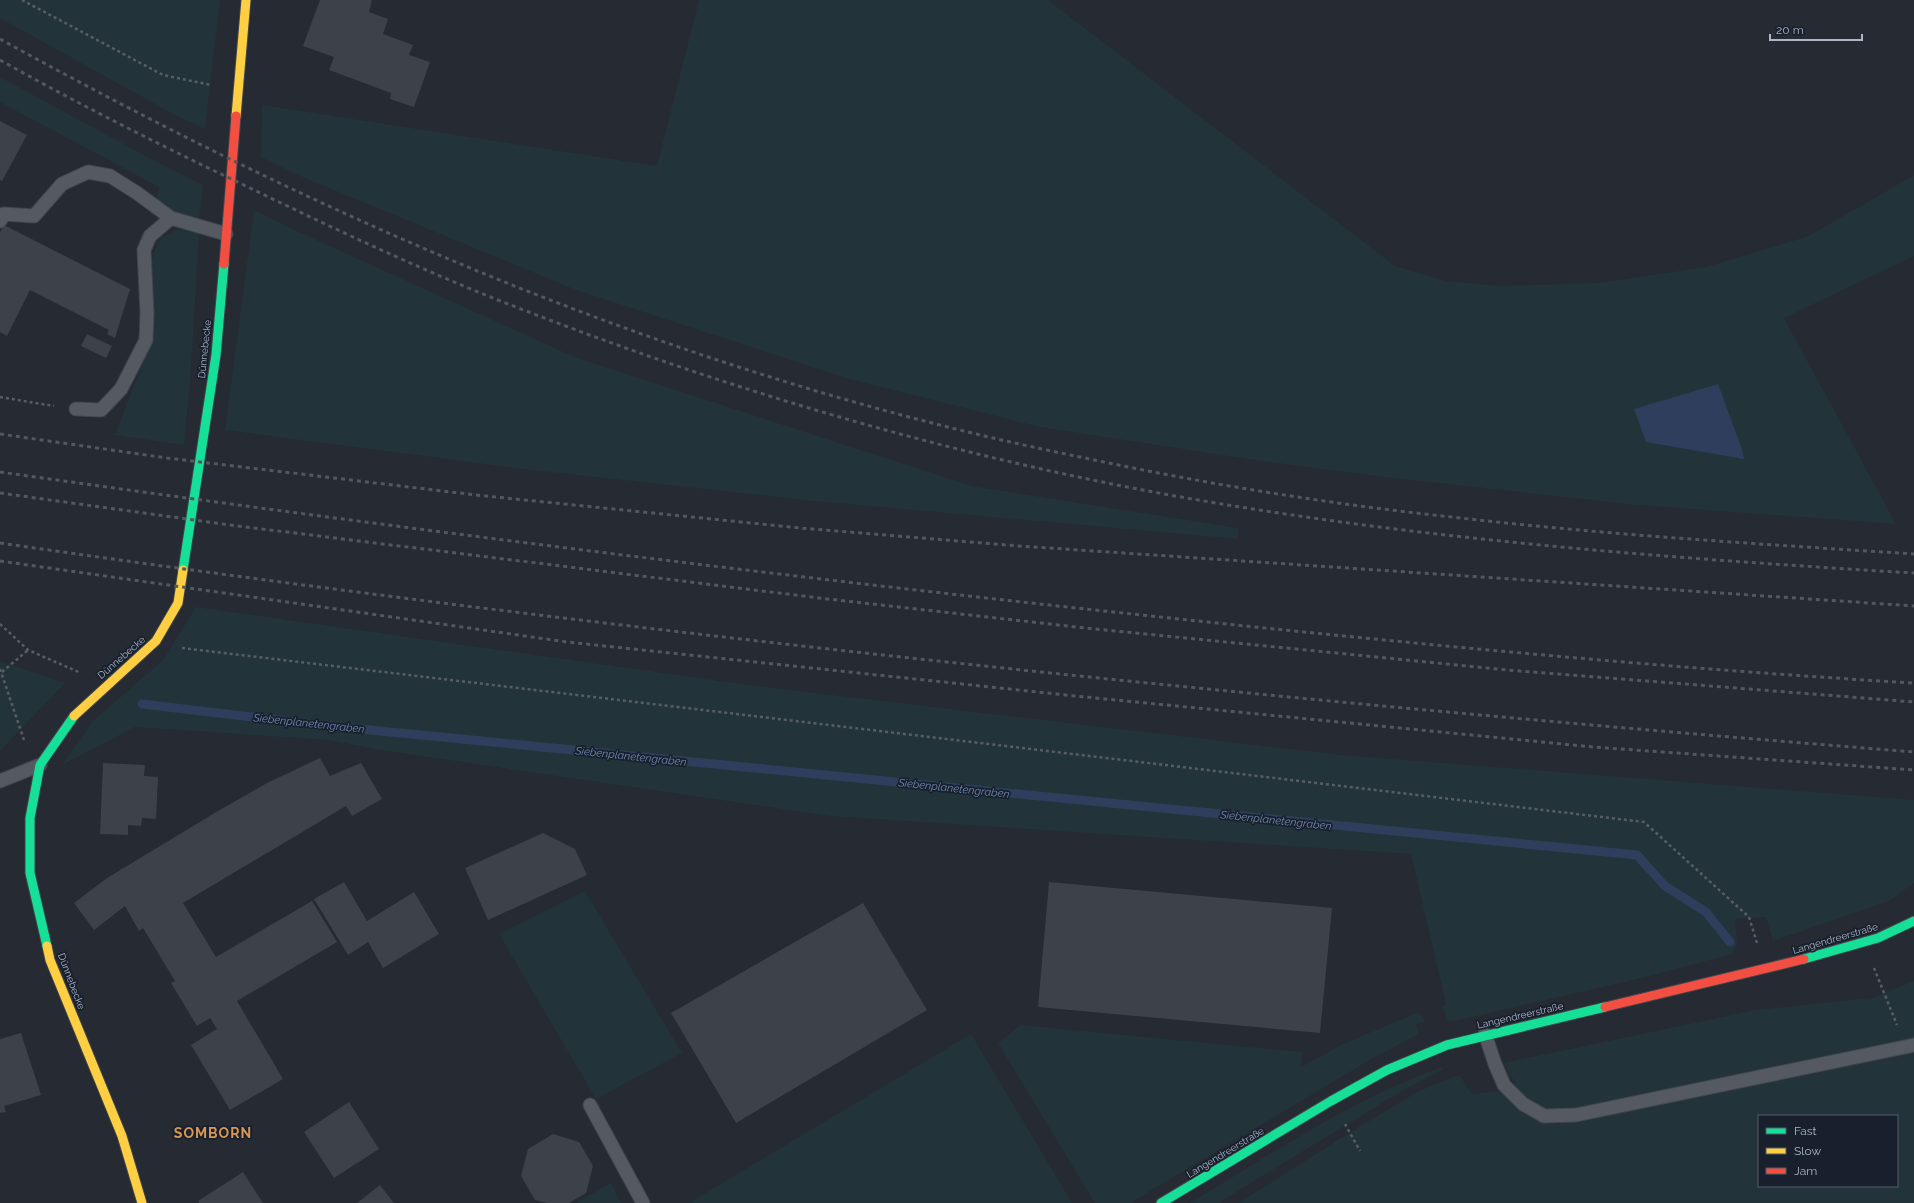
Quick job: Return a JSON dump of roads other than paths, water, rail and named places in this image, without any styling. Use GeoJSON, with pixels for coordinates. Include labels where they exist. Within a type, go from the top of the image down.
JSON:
{"type":"FeatureCollection","features":[{"type":"Feature","properties":{"kind":"street","name":"Dünnebecke"},"geometry":{"type":"LineString","coordinates":[[141,1203],[122,1136],[50,960],[30,873],[30,818],[40,765],[76,713],[106,684],[156,641],[178,603],[216,355],[246,0]]}},
{"type":"Feature","properties":{"kind":"street","name":"Langendreerstraße"},"geometry":{"type":"LineString","coordinates":[[1161,1203],[1324,1105],[1387,1070],[1447,1045],[1485,1034],[1865,943],[1901,929],[1914,921]]}},
{"type":"Feature","properties":{"kind":"lane"},"geometry":{"type":"LineString","coordinates":[[0,221],[4,214],[34,216],[62,184],[88,172],[110,176],[137,193],[171,218],[226,234]]}},
{"type":"Feature","properties":{"kind":"lane"},"geometry":{"type":"LineString","coordinates":[[76,409],[102,410],[121,390],[146,340],[147,313],[144,250],[150,236],[171,218]]}},
{"type":"Feature","properties":{"kind":"lane"},"geometry":{"type":"LineString","coordinates":[[0,781],[40,765]]}},
{"type":"Feature","properties":{"kind":"lane"},"geometry":{"type":"LineString","coordinates":[[1485,1034],[1495,1064],[1504,1084],[1523,1104],[1544,1116],[1576,1115],[1910,1046]]}},
{"type":"Feature","properties":{"kind":"lane"},"geometry":{"type":"LineString","coordinates":[[590,1105],[644,1203]]}},
{"type":"Feature","properties":{"kind":"water"},"geometry":{"type":"Polygon","coordinates":[[[1718,384],[1742,449],[1744,459],[1646,442],[1634,409],[1718,384]]]}},
{"type":"Feature","properties":{"kind":"waterway","name":"Siebenplanetengraben"},"geometry":{"type":"LineString","coordinates":[[142,704],[319,725],[1637,855],[1665,886],[1706,912],[1730,942]]}},
{"type":"Feature","properties":{"kind":"railway"},"geometry":{"type":"LineString","coordinates":[[0,39],[133,110],[268,178],[336,210],[475,270],[611,323],[677,346],[744,369],[879,409],[1016,443],[1130,467],[1222,485],[1360,506],[1625,534],[1914,554]]}},
{"type":"Feature","properties":{"kind":"railway"},"geometry":{"type":"LineString","coordinates":[[0,60],[139,134],[291,208],[463,286],[579,331],[743,388],[910,437],[994,458],[1164,494],[1257,510],[1351,523],[1538,545],[1726,561],[1914,573]]}},
{"type":"Feature","properties":{"kind":"railway"},"geometry":{"type":"LineString","coordinates":[[0,434],[167,458],[476,495],[800,528],[1019,546],[1914,606]]}},
{"type":"Feature","properties":{"kind":"railway"},"geometry":{"type":"LineString","coordinates":[[0,472],[551,546],[966,596],[1509,652],[1813,677],[1914,683]]}},
{"type":"Feature","properties":{"kind":"railway"},"geometry":{"type":"LineString","coordinates":[[0,493],[230,525],[819,598],[1085,628],[1507,670],[1914,702]]}},
{"type":"Feature","properties":{"kind":"railway"},"geometry":{"type":"LineString","coordinates":[[0,543],[477,607],[955,663],[1434,711],[1914,752]]}},
{"type":"Feature","properties":{"kind":"railway"},"geometry":{"type":"LineString","coordinates":[[0,561],[567,642],[1075,696],[1593,747],[1914,770]]}},
{"type":"Feature","properties":{"kind":"district","name":"SOMBORN"},"geometry":{"type":"Point","coordinates":[213,1133]}}]}
